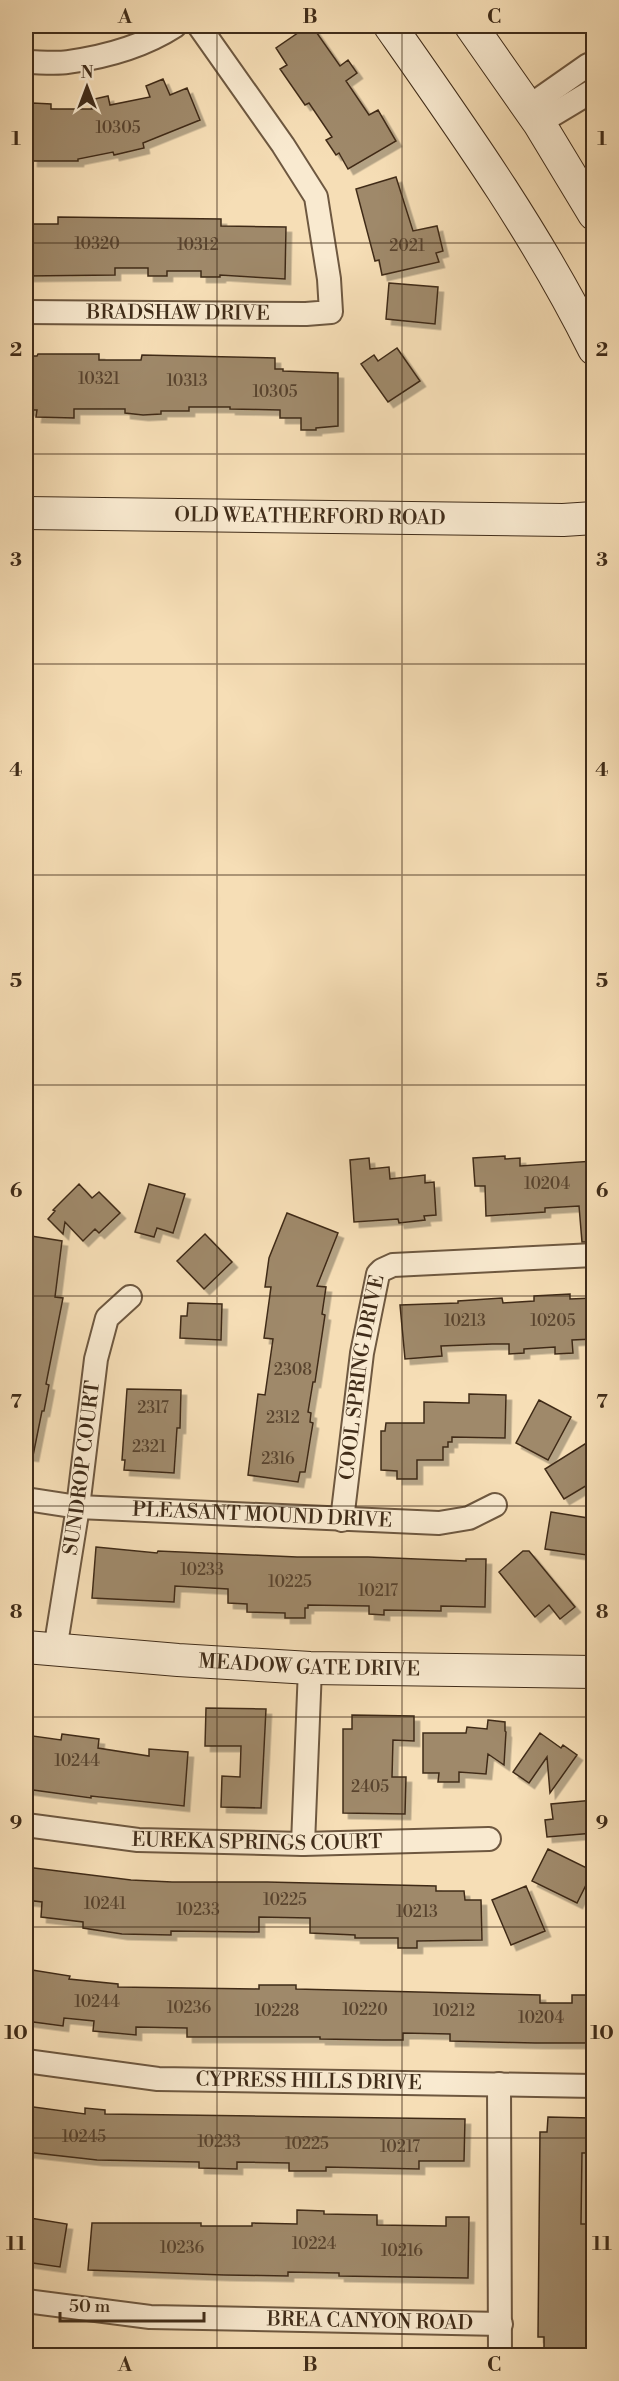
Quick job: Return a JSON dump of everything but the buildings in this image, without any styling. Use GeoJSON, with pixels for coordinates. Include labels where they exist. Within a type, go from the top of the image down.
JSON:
{"type":"FeatureCollection","features":[{"type":"Feature","properties":{"kind":"street"},"geometry":{"type":"LineString","coordinates":[[26,62],[66,63],[118,52],[175,26]]}},
{"type":"Feature","properties":{"kind":"street","name":"BRADSHAW DRIVE"},"geometry":{"type":"LineString","coordinates":[[26,312],[294,314],[331,312],[329,279],[316,197],[283,145],[199,26]]}},
{"type":"Feature","properties":{"kind":"street"},"geometry":{"type":"LineString","coordinates":[[390,26],[518,212],[594,349]]}},
{"type":"Feature","properties":{"kind":"street"},"geometry":{"type":"LineString","coordinates":[[471,26],[534,115],[594,214]]}},
{"type":"Feature","properties":{"kind":"street"},"geometry":{"type":"LineString","coordinates":[[534,115],[588,65],[594,65]]}},
{"type":"Feature","properties":{"kind":"street"},"geometry":{"type":"LineString","coordinates":[[534,115],[594,90]]}},
{"type":"Feature","properties":{"kind":"street","name":"OLD WEATHERFORD ROAD"},"geometry":{"type":"LineString","coordinates":[[26,513],[563,520],[594,518]]}},
{"type":"Feature","properties":{"kind":"street","name":"COOL SPRING DRIVE"},"geometry":{"type":"LineString","coordinates":[[342,1520],[362,1353],[378,1274],[393,1265],[594,1255]]}},
{"type":"Feature","properties":{"kind":"street","name":"SUNDROP COURT"},"geometry":{"type":"LineString","coordinates":[[40,1649],[78,1507],[96,1359],[107,1318],[130,1297]]}},
{"type":"Feature","properties":{"kind":"street","name":"PLEASANT MOUND DRIVE"},"geometry":{"type":"LineString","coordinates":[[26,1499],[78,1507],[439,1523],[469,1518],[495,1505]]}},
{"type":"Feature","properties":{"kind":"street","name":"MEADOW GATE DRIVE"},"geometry":{"type":"LineString","coordinates":[[40,1649],[310,1668],[594,1672]]}},
{"type":"Feature","properties":{"kind":"street"},"geometry":{"type":"LineString","coordinates":[[303,1844],[310,1668]]}},
{"type":"Feature","properties":{"kind":"street","name":"EUREKA SPRINGS COURT"},"geometry":{"type":"LineString","coordinates":[[26,1825],[138,1840],[303,1844],[489,1839]]}},
{"type":"Feature","properties":{"kind":"street","name":"CYPRESS HILLS DRIVE"},"geometry":{"type":"LineString","coordinates":[[26,2061],[158,2079],[594,2086]]}},
{"type":"Feature","properties":{"kind":"street"},"geometry":{"type":"LineString","coordinates":[[499,2084],[500,2355]]}},
{"type":"Feature","properties":{"kind":"street","name":"BREA CANYON ROAD"},"geometry":{"type":"LineString","coordinates":[[26,2301],[150,2317],[501,2324]]}}]}
